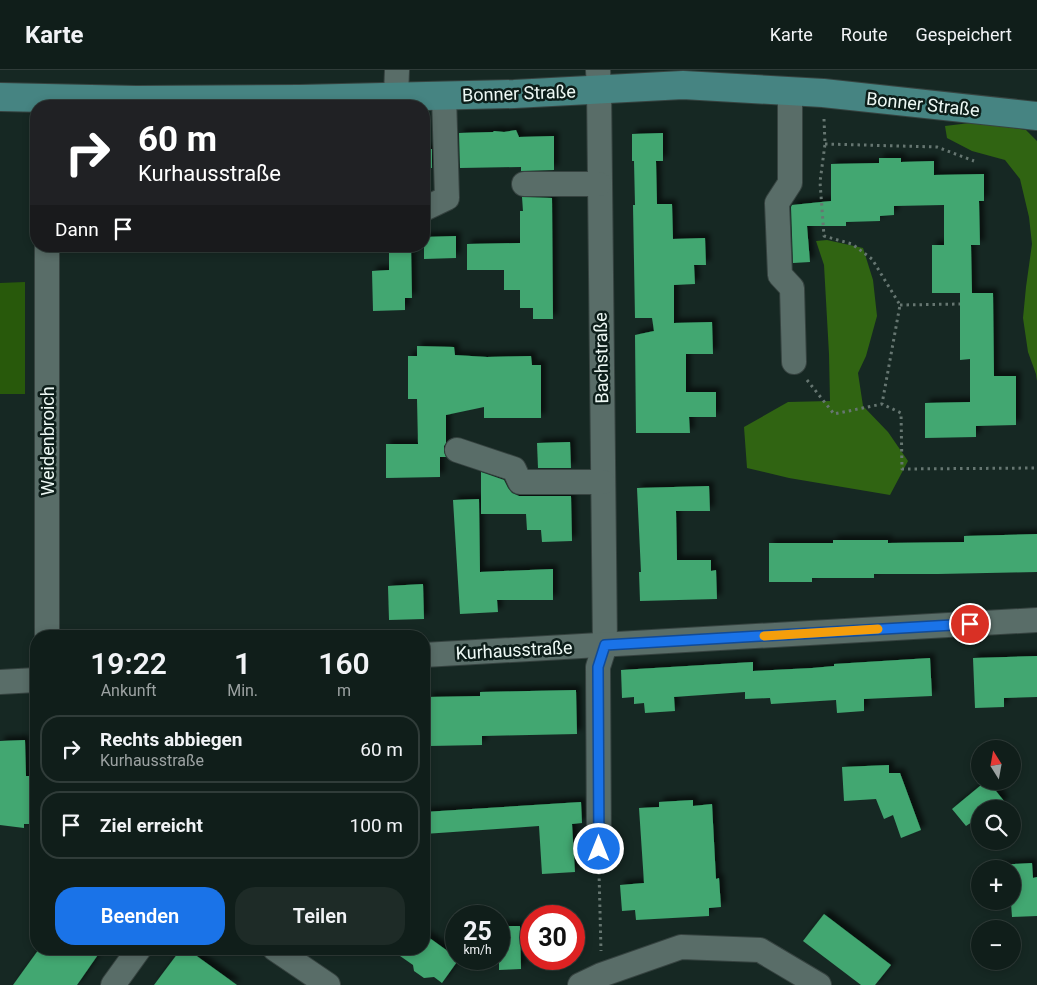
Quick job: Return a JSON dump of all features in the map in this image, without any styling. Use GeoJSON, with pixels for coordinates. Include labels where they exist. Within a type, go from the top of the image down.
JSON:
{"type":"FeatureCollection","features":[{"type":"Feature","properties":{"kind":"main road","name":"Bonner Straße"},"geometry":{"type":"LineString","coordinates":[[145,100],[397,83],[444,96],[524,94],[598,79],[790,91],[1037,116]]}},
{"type":"Feature","properties":{"kind":"main road","name":"Bonner Straße"},"geometry":{"type":"LineString","coordinates":[[0,97],[30,100]]}},
{"type":"Feature","properties":{"kind":"street","name":"Bachstraße"},"geometry":{"type":"LineString","coordinates":[[598,79],[605,645]]}},
{"type":"Feature","properties":{"kind":"street"},"geometry":{"type":"LineString","coordinates":[[790,91],[790,183],[777,203],[780,275],[792,288],[794,362]]}},
{"type":"Feature","properties":{"kind":"street"},"geometry":{"type":"LineString","coordinates":[[430,206],[447,198],[444,96]]}},
{"type":"Feature","properties":{"kind":"street"},"geometry":{"type":"LineString","coordinates":[[524,184],[599,184]]}},
{"type":"Feature","properties":{"kind":"street","name":"Weidenbroich"},"geometry":{"type":"LineString","coordinates":[[47,252],[47,630]]}},
{"type":"Feature","properties":{"kind":"street"},"geometry":{"type":"LineString","coordinates":[[456,450],[514,469],[520,482],[603,482]]}},
{"type":"Feature","properties":{"kind":"street","name":"Kurhausstraße"},"geometry":{"type":"LineString","coordinates":[[430,656],[1037,620]]}},
{"type":"Feature","properties":{"kind":"street"},"geometry":{"type":"LineString","coordinates":[[599,849],[598,667],[605,645]]}},
{"type":"Feature","properties":{"kind":"street"},"geometry":{"type":"LineString","coordinates":[[0,682],[30,680]]}},
{"type":"Feature","properties":{"kind":"street"},"geometry":{"type":"LineString","coordinates":[[580,985],[601,975],[681,947],[760,950],[819,985]]}},
{"type":"Feature","properties":{"kind":"street"},"geometry":{"type":"LineString","coordinates":[[113,985],[135,955]]}},
{"type":"Feature","properties":{"kind":"street"},"geometry":{"type":"LineString","coordinates":[[284,955],[328,985]]}},
{"type":"Feature","properties":{"kind":"path"},"geometry":{"type":"LineString","coordinates":[[824,94],[825,144],[820,182],[824,236],[852,244],[872,259],[900,304],[882,404]]}},
{"type":"Feature","properties":{"kind":"path"},"geometry":{"type":"LineString","coordinates":[[825,144],[937,147],[974,161]]}},
{"type":"Feature","properties":{"kind":"path"},"geometry":{"type":"LineString","coordinates":[[900,304],[960,304]]}},
{"type":"Feature","properties":{"kind":"path"},"geometry":{"type":"LineString","coordinates":[[794,362],[834,414],[882,404],[901,412],[902,469],[1037,468]]}},
{"type":"Feature","properties":{"kind":"path"},"geometry":{"type":"LineString","coordinates":[[599,849],[600,942]]}},
{"type":"Feature","properties":{"kind":"green space"},"geometry":{"type":"Polygon","coordinates":[[[978,122],[1026,130],[1037,141],[1037,381],[1028,352],[1023,318],[1032,244],[1029,217],[1020,179],[1005,160],[972,151],[947,138],[945,126],[978,122]]]}},
{"type":"Feature","properties":{"kind":"green space"},"geometry":{"type":"Polygon","coordinates":[[[827,240],[863,248],[873,280],[877,316],[866,356],[858,373],[863,406],[888,432],[908,461],[890,495],[789,478],[747,468],[744,427],[788,402],[830,401],[824,265],[816,241],[827,240]]]}},
{"type":"Feature","properties":{"kind":"green space"},"geometry":{"type":"Polygon","coordinates":[[[25,282],[25,394],[0,394],[0,283],[25,282]]]}},
{"type":"Feature","properties":{"kind":"building"},"geometry":{"type":"Polygon","coordinates":[[[516,130],[519,137],[554,136],[554,170],[521,171],[521,167],[460,168],[459,133],[516,130]]]}},
{"type":"Feature","properties":{"kind":"building"},"geometry":{"type":"Polygon","coordinates":[[[663,133],[663,161],[656,161],[657,204],[672,204],[673,239],[705,238],[706,265],[694,265],[695,284],[674,285],[674,323],[712,322],[713,354],[686,354],[686,392],[716,392],[716,417],[689,417],[690,433],[636,433],[635,335],[654,331],[652,318],[635,318],[633,205],[635,205],[632,134],[663,133]]]}},
{"type":"Feature","properties":{"kind":"building"},"geometry":{"type":"Polygon","coordinates":[[[430,149],[432,149],[432,168],[430,168],[430,149]]]}},
{"type":"Feature","properties":{"kind":"building"},"geometry":{"type":"Polygon","coordinates":[[[879,158],[901,158],[901,162],[934,161],[934,175],[984,174],[984,201],[979,201],[980,245],[971,245],[972,293],[932,293],[932,245],[944,245],[944,205],[894,206],[894,215],[880,216],[880,221],[846,222],[846,226],[807,226],[810,262],[793,263],[792,205],[831,201],[831,164],[879,163],[879,158]]]}},
{"type":"Feature","properties":{"kind":"building"},"geometry":{"type":"Polygon","coordinates":[[[522,197],[552,198],[553,319],[533,319],[533,308],[520,308],[520,290],[504,290],[504,270],[467,270],[467,244],[520,243],[520,211],[523,211],[522,197]]]}},
{"type":"Feature","properties":{"kind":"building"},"geometry":{"type":"Polygon","coordinates":[[[456,236],[456,258],[424,259],[424,252],[430,252],[430,237],[456,236]]]}},
{"type":"Feature","properties":{"kind":"building"},"geometry":{"type":"Polygon","coordinates":[[[389,252],[411,252],[412,298],[405,298],[405,310],[373,311],[372,271],[389,270],[389,252]]]}},
{"type":"Feature","properties":{"kind":"building"},"geometry":{"type":"Polygon","coordinates":[[[960,293],[993,293],[994,376],[1016,376],[1016,425],[976,426],[976,437],[925,438],[925,403],[970,402],[970,359],[960,360],[960,293]]]}},
{"type":"Feature","properties":{"kind":"building"},"geometry":{"type":"Polygon","coordinates":[[[417,346],[454,347],[455,355],[487,357],[531,356],[532,365],[541,365],[541,418],[484,418],[484,407],[446,415],[446,443],[444,452],[446,457],[440,457],[440,477],[386,478],[386,444],[418,444],[417,399],[408,399],[408,356],[417,356],[417,346]]]}},
{"type":"Feature","properties":{"kind":"building"},"geometry":{"type":"Polygon","coordinates":[[[570,442],[571,468],[538,468],[537,443],[570,442]]]}},
{"type":"Feature","properties":{"kind":"building"},"geometry":{"type":"Polygon","coordinates":[[[481,472],[504,480],[512,493],[519,496],[571,496],[572,541],[542,542],[541,530],[527,530],[526,514],[481,514],[481,472]]]}},
{"type":"Feature","properties":{"kind":"building"},"geometry":{"type":"Polygon","coordinates":[[[709,486],[710,511],[676,511],[677,560],[711,560],[711,571],[716,570],[717,599],[640,601],[639,572],[641,572],[637,488],[709,486]]]}},
{"type":"Feature","properties":{"kind":"building"},"geometry":{"type":"Polygon","coordinates":[[[479,499],[480,572],[553,569],[553,600],[497,600],[498,612],[460,614],[453,500],[479,499]]]}},
{"type":"Feature","properties":{"kind":"building"},"geometry":{"type":"Polygon","coordinates":[[[1037,534],[1037,572],[874,574],[874,578],[812,578],[812,582],[769,582],[769,543],[833,543],[833,540],[888,540],[888,543],[964,542],[964,536],[1037,534]]]}},
{"type":"Feature","properties":{"kind":"building"},"geometry":{"type":"Polygon","coordinates":[[[423,584],[424,619],[389,620],[388,586],[423,584]]]}},
{"type":"Feature","properties":{"kind":"building"},"geometry":{"type":"Polygon","coordinates":[[[1037,656],[1037,697],[1004,698],[1004,707],[975,708],[973,658],[1037,656]]]}},
{"type":"Feature","properties":{"kind":"building"},"geometry":{"type":"Polygon","coordinates":[[[930,658],[932,696],[864,699],[864,711],[837,713],[836,700],[771,704],[770,698],[745,699],[745,692],[674,697],[675,711],[645,713],[644,703],[634,704],[634,697],[622,698],[621,670],[753,662],[753,671],[930,658]]]}},
{"type":"Feature","properties":{"kind":"building"},"geometry":{"type":"Polygon","coordinates":[[[576,690],[577,734],[482,736],[482,745],[430,746],[430,697],[480,696],[480,692],[576,690]]]}},
{"type":"Feature","properties":{"kind":"building"},"geometry":{"type":"Polygon","coordinates":[[[25,740],[26,776],[30,776],[30,824],[24,824],[24,828],[0,825],[0,741],[25,740]]]}},
{"type":"Feature","properties":{"kind":"building"},"geometry":{"type":"Polygon","coordinates":[[[889,765],[889,773],[900,773],[921,830],[901,838],[893,815],[884,819],[876,799],[844,801],[842,767],[889,765]]]}},
{"type":"Feature","properties":{"kind":"building"},"geometry":{"type":"Polygon","coordinates":[[[975,790],[995,790],[1003,800],[971,800],[971,823],[966,826],[952,809],[975,790]]]}},
{"type":"Feature","properties":{"kind":"building"},"geometry":{"type":"Polygon","coordinates":[[[693,800],[693,806],[712,804],[716,879],[719,878],[721,907],[709,908],[709,916],[636,920],[635,910],[622,911],[620,885],[644,883],[639,808],[659,807],[659,802],[693,800]]]}},
{"type":"Feature","properties":{"kind":"building"},"geometry":{"type":"Polygon","coordinates":[[[581,802],[582,823],[572,824],[575,872],[542,874],[539,826],[430,834],[430,812],[581,802]]]}},
{"type":"Feature","properties":{"kind":"building"},"geometry":{"type":"Polygon","coordinates":[[[1032,863],[1033,878],[1037,877],[1037,916],[1012,917],[1012,910],[1021,910],[1021,864],[1032,863]]]}},
{"type":"Feature","properties":{"kind":"building"},"geometry":{"type":"Polygon","coordinates":[[[824,914],[891,965],[875,985],[861,985],[803,941],[824,914]]]}},
{"type":"Feature","properties":{"kind":"building"},"geometry":{"type":"Polygon","coordinates":[[[510,926],[520,926],[520,969],[510,970],[510,926]]]}},
{"type":"Feature","properties":{"kind":"building"},"geometry":{"type":"Polygon","coordinates":[[[430,938],[445,949],[445,970],[451,970],[442,983],[434,977],[424,978],[414,971],[413,965],[399,955],[430,955],[430,938]]]}},
{"type":"Feature","properties":{"kind":"building"},"geometry":{"type":"Polygon","coordinates":[[[35,955],[98,955],[77,985],[13,985],[35,955]]]}},
{"type":"Feature","properties":{"kind":"building"},"geometry":{"type":"Polygon","coordinates":[[[176,955],[195,955],[237,985],[154,985],[176,955]]]}},
{"type":"Feature","properties":{"kind":"slow traffic"},"geometry":{"type":"LineString","coordinates":[[764,636],[878,629]]}},
{"type":"Feature","properties":{"kind":"route"},"geometry":{"type":"LineString","coordinates":[[599,849],[598,667],[605,645],[970,624]]}}]}
